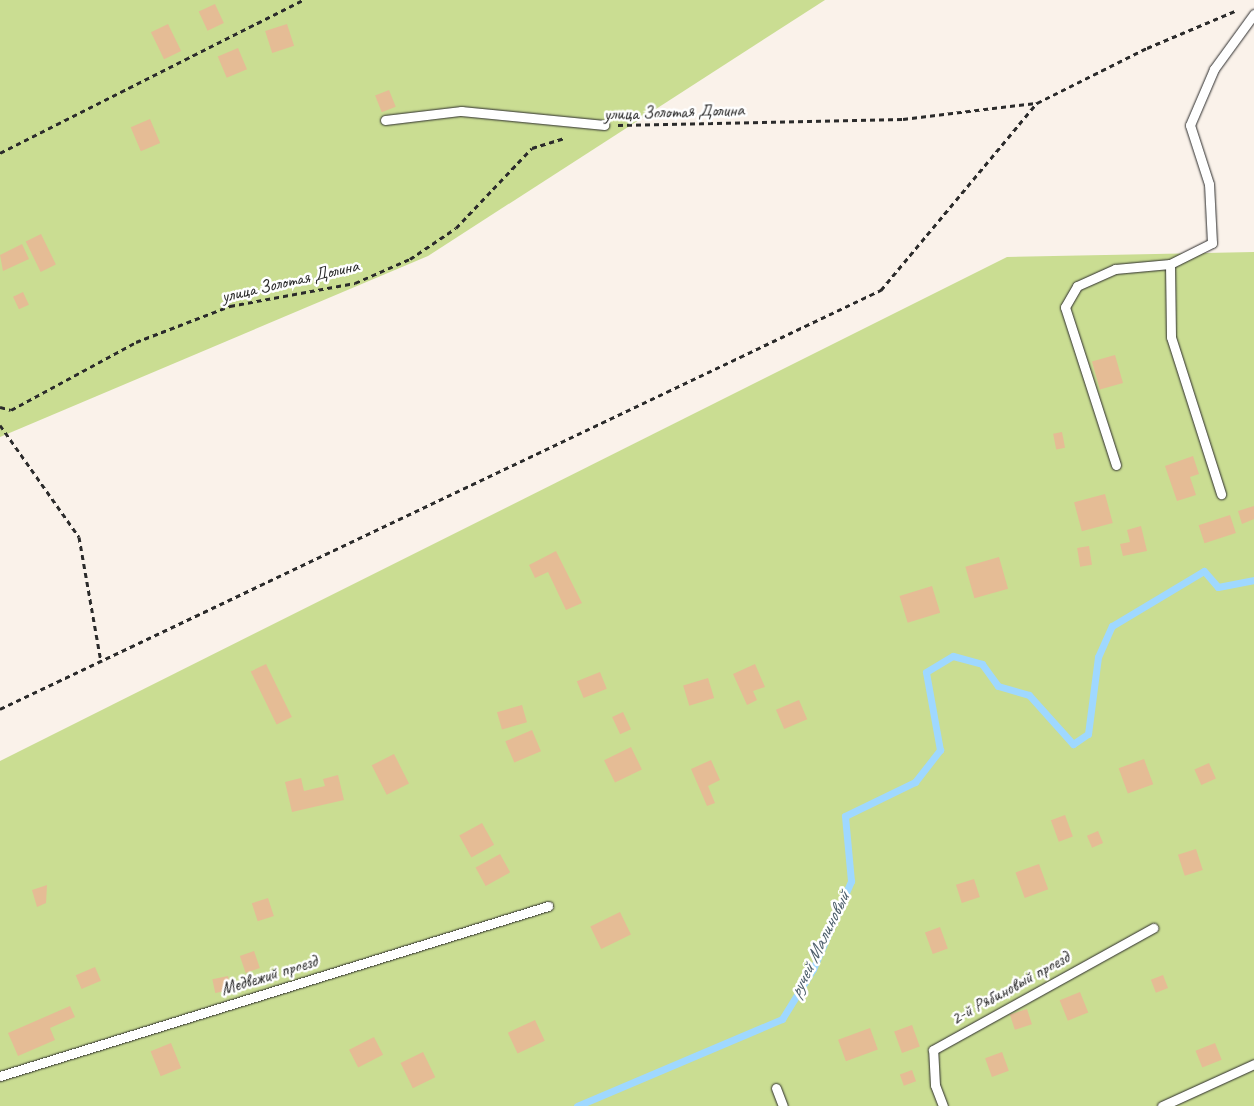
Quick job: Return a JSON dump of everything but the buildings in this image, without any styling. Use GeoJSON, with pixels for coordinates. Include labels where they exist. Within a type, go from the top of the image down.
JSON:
{"type":"FeatureCollection","features":[{"type":"Feature","properties":{"kind":"lane"},"geometry":{"type":"LineString","coordinates":[[1116,465],[1065,307],[1077,286],[1115,269],[1170,264],[1212,243],[1210,184],[1190,124],[1214,69],[1254,14]]}},
{"type":"Feature","properties":{"kind":"lane"},"geometry":{"type":"LineString","coordinates":[[385,120],[462,111],[604,125]]}},
{"type":"Feature","properties":{"kind":"lane"},"geometry":{"type":"LineString","coordinates":[[1170,264],[1171,337],[1221,494]]}},
{"type":"Feature","properties":{"kind":"lane","name":"Медвежий проезд"},"geometry":{"type":"LineString","coordinates":[[0,1076],[548,906]]}},
{"type":"Feature","properties":{"kind":"lane","name":"2-й Рябиновый проезд"},"geometry":{"type":"LineString","coordinates":[[943,1106],[935,1085],[933,1050],[1153,928]]}},
{"type":"Feature","properties":{"kind":"lane"},"geometry":{"type":"LineString","coordinates":[[1162,1106],[1254,1064]]}},
{"type":"Feature","properties":{"kind":"lane"},"geometry":{"type":"LineString","coordinates":[[776,1088],[783,1106]]}},
{"type":"Feature","properties":{"kind":"path"},"geometry":{"type":"LineString","coordinates":[[0,153],[303,0]]}},
{"type":"Feature","properties":{"kind":"path"},"geometry":{"type":"LineString","coordinates":[[0,709],[880,290],[1037,103],[1147,48],[1245,7]]}},
{"type":"Feature","properties":{"kind":"path","name":"улица Золотая Долина"},"geometry":{"type":"LineString","coordinates":[[604,125],[903,119],[1037,103]]}},
{"type":"Feature","properties":{"kind":"path","name":"улица Золотая Долина"},"geometry":{"type":"LineString","coordinates":[[0,407],[11,410],[136,342],[230,306],[354,283],[410,259],[456,228],[532,148],[568,136]]}},
{"type":"Feature","properties":{"kind":"path"},"geometry":{"type":"LineString","coordinates":[[0,425],[79,537],[101,662]]}},
{"type":"Feature","properties":{"kind":"green space"},"geometry":{"type":"Polygon","coordinates":[[[0,0],[825,0],[428,256],[0,437],[0,0]]]}},
{"type":"Feature","properties":{"kind":"green space"},"geometry":{"type":"Polygon","coordinates":[[[1254,252],[1254,1106],[0,1106],[0,761],[1007,257],[1254,252]]]}},
{"type":"Feature","properties":{"kind":"waterway","name":"ручей Малиновый"},"geometry":{"type":"LineString","coordinates":[[577,1106],[782,1019],[813,969],[851,881],[845,816],[915,782],[940,750],[926,672],[953,656],[982,664],[998,686],[1029,695],[1073,744],[1088,734],[1098,657],[1112,626],[1204,571],[1218,587],[1254,580]]}}]}
